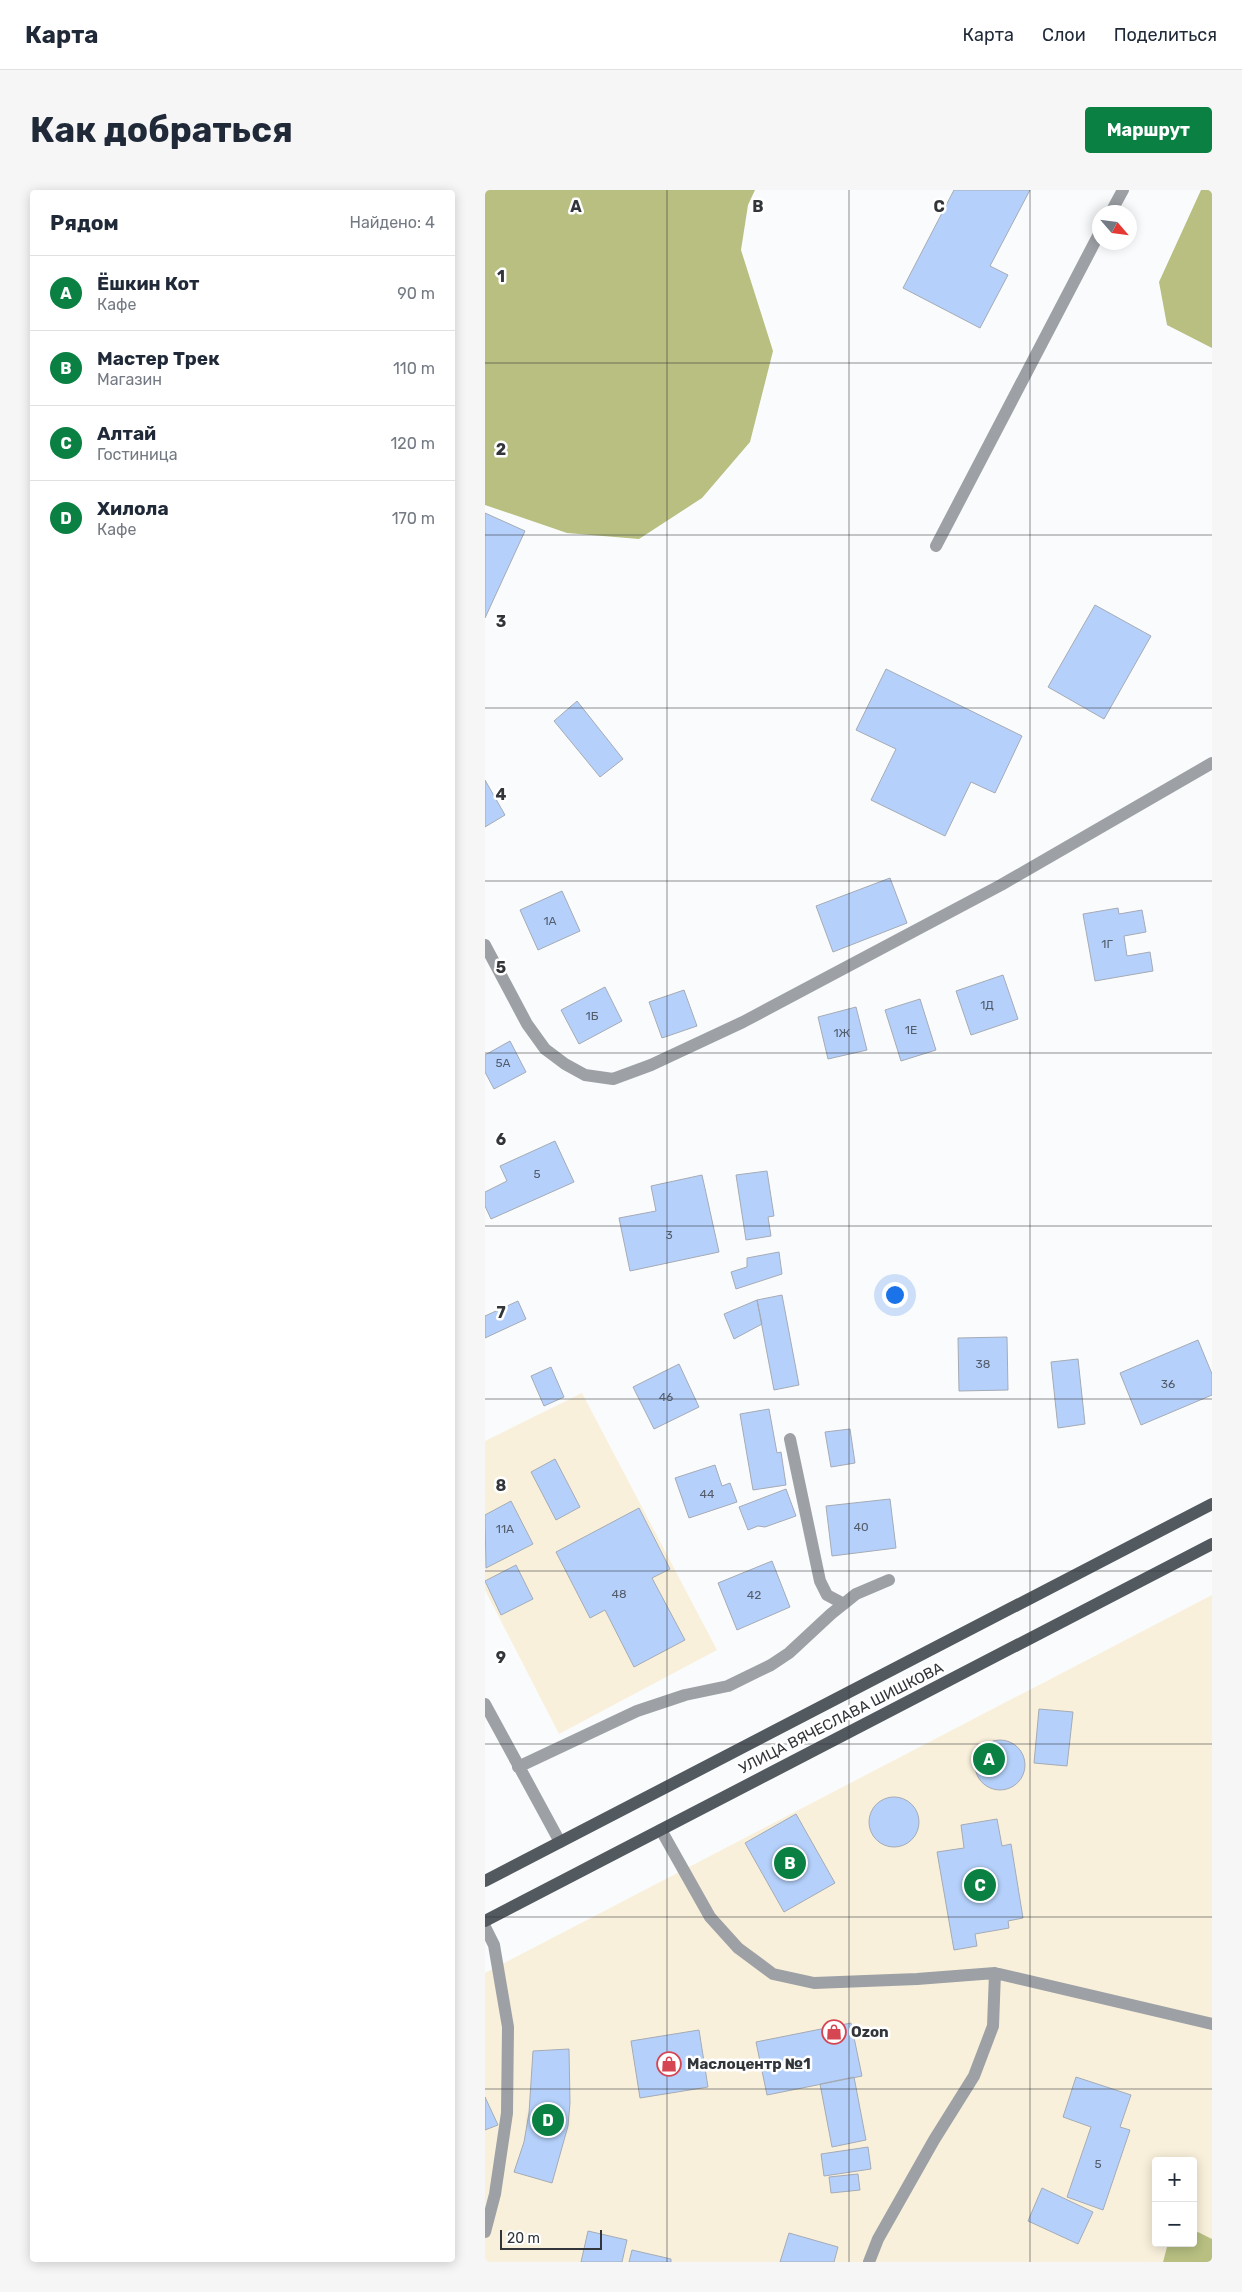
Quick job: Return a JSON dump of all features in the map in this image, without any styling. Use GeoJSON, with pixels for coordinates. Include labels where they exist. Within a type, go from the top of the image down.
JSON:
{"type":"FeatureCollection","features":[{"type":"Feature","properties":{"kind":"main road","name":"УЛИЦА ВЯЧЕСЛАВА ШИШКОВА"},"geometry":{"type":"LineString","coordinates":[[485,1881],[1212,1504]]}},
{"type":"Feature","properties":{"kind":"main road","name":"УЛИЦА ВЯЧЕСЛАВА ШИШКОВА"},"geometry":{"type":"LineString","coordinates":[[485,1921],[1212,1544]]}},
{"type":"Feature","properties":{"kind":"street"},"geometry":{"type":"LineString","coordinates":[[1115,205],[1123,190]]}},
{"type":"Feature","properties":{"kind":"street"},"geometry":{"type":"LineString","coordinates":[[936,546],[1092,247]]}},
{"type":"Feature","properties":{"kind":"street"},"geometry":{"type":"LineString","coordinates":[[485,945],[527,1024],[545,1049],[565,1064],[585,1075],[613,1080],[651,1065],[743,1022],[1001,886],[1212,763]]}},
{"type":"Feature","properties":{"kind":"street"},"geometry":{"type":"LineString","coordinates":[[790,1439],[820,1581],[827,1594],[844,1604]]}},
{"type":"Feature","properties":{"kind":"street"},"geometry":{"type":"LineString","coordinates":[[518,1767],[637,1711],[685,1695],[728,1686],[771,1665],[801,1643],[844,1604],[867,1588],[889,1580]]}},
{"type":"Feature","properties":{"kind":"street"},"geometry":{"type":"LineString","coordinates":[[485,1704],[560,1842]]}},
{"type":"Feature","properties":{"kind":"street"},"geometry":{"type":"LineString","coordinates":[[661,1830],[710,1917],[738,1948],[773,1974],[814,1983],[917,1979],[995,1973],[1212,2024]]}},
{"type":"Feature","properties":{"kind":"street"},"geometry":{"type":"LineString","coordinates":[[485,1927],[494,1945],[508,2027],[507,2113],[495,2194],[485,2232]]}},
{"type":"Feature","properties":{"kind":"street"},"geometry":{"type":"LineString","coordinates":[[869,2262],[878,2239],[974,2076],[993,2026],[995,1973]]}},
{"type":"Feature","properties":{"kind":"shaded area"},"geometry":{"type":"Polygon","coordinates":[[[582,1393],[717,1650],[559,1734],[485,1590],[485,1441],[582,1393]]]}},
{"type":"Feature","properties":{"kind":"shaded area"},"geometry":{"type":"Polygon","coordinates":[[[1212,1595],[1212,2239],[1197,2232],[1197,2157],[1152,2157],[1152,2247],[1167,2247],[1163,2262],[485,2262],[485,1973],[1212,1595]]]}},
{"type":"Feature","properties":{"kind":"green space"},"geometry":{"type":"Polygon","coordinates":[[[485,190],[755,190],[748,205],[741,250],[773,351],[750,442],[702,498],[639,539],[567,533],[485,505],[485,190]]]}},
{"type":"Feature","properties":{"kind":"green space"},"geometry":{"type":"Polygon","coordinates":[[[1201,190],[1212,190],[1212,348],[1167,325],[1159,282],[1201,190]]]}},
{"type":"Feature","properties":{"kind":"green space"},"geometry":{"type":"Polygon","coordinates":[[[1197,2232],[1212,2239],[1212,2262],[1163,2262],[1167,2247],[1197,2247],[1197,2232]]]}},
{"type":"Feature","properties":{"kind":"building"},"geometry":{"type":"Polygon","coordinates":[[[954,190],[1030,190],[990,266],[1008,275],[980,328],[903,288],[954,190]]]}},
{"type":"Feature","properties":{"kind":"building"},"geometry":{"type":"Polygon","coordinates":[[[485,513],[525,531],[485,618],[485,513]]]}},
{"type":"Feature","properties":{"kind":"building"},"geometry":{"type":"Polygon","coordinates":[[[1095,605],[1151,636],[1104,719],[1048,687],[1095,605]]]}},
{"type":"Feature","properties":{"kind":"building"},"geometry":{"type":"Polygon","coordinates":[[[886,669],[1022,736],[995,793],[971,782],[945,836],[871,800],[896,749],[856,730],[886,669]]]}},
{"type":"Feature","properties":{"kind":"building"},"geometry":{"type":"Polygon","coordinates":[[[577,701],[623,759],[600,777],[554,721],[577,701]]]}},
{"type":"Feature","properties":{"kind":"building"},"geometry":{"type":"Polygon","coordinates":[[[485,780],[505,815],[485,827],[485,780]]]}},
{"type":"Feature","properties":{"kind":"building"},"geometry":{"type":"Polygon","coordinates":[[[890,878],[907,923],[833,952],[816,906],[890,878]]]}},
{"type":"Feature","properties":{"kind":"building"},"geometry":{"type":"Polygon","coordinates":[[[562,891],[580,931],[538,950],[520,910],[562,891]]]}},
{"type":"Feature","properties":{"kind":"building"},"geometry":{"type":"Polygon","coordinates":[[[1118,908],[1119,914],[1142,910],[1146,932],[1124,936],[1127,956],[1150,952],[1153,971],[1095,981],[1083,914],[1118,908]]]}},
{"type":"Feature","properties":{"kind":"building"},"geometry":{"type":"Polygon","coordinates":[[[1003,975],[1018,1019],[971,1035],[956,991],[1003,975]]]}},
{"type":"Feature","properties":{"kind":"building"},"geometry":{"type":"Polygon","coordinates":[[[605,987],[622,1021],[579,1044],[561,1010],[605,987]]]}},
{"type":"Feature","properties":{"kind":"building"},"geometry":{"type":"Polygon","coordinates":[[[684,990],[697,1026],[662,1038],[649,1002],[684,990]]]}},
{"type":"Feature","properties":{"kind":"building"},"geometry":{"type":"Polygon","coordinates":[[[920,999],[936,1050],[901,1061],[885,1010],[920,999]]]}},
{"type":"Feature","properties":{"kind":"building"},"geometry":{"type":"Polygon","coordinates":[[[856,1007],[867,1050],[828,1059],[818,1017],[856,1007]]]}},
{"type":"Feature","properties":{"kind":"building"},"geometry":{"type":"Polygon","coordinates":[[[510,1041],[526,1072],[494,1089],[485,1072],[485,1055],[510,1041]]]}},
{"type":"Feature","properties":{"kind":"building"},"geometry":{"type":"Polygon","coordinates":[[[555,1141],[574,1182],[491,1219],[485,1206],[485,1192],[507,1181],[500,1166],[555,1141]]]}},
{"type":"Feature","properties":{"kind":"building"},"geometry":{"type":"Polygon","coordinates":[[[767,1171],[774,1216],[768,1217],[771,1236],[746,1240],[736,1175],[767,1171]]]}},
{"type":"Feature","properties":{"kind":"building"},"geometry":{"type":"Polygon","coordinates":[[[702,1175],[719,1252],[630,1271],[619,1218],[656,1211],[651,1186],[702,1175]]]}},
{"type":"Feature","properties":{"kind":"building"},"geometry":{"type":"Polygon","coordinates":[[[779,1252],[782,1274],[736,1289],[731,1272],[747,1267],[747,1258],[779,1252]]]}},
{"type":"Feature","properties":{"kind":"building"},"geometry":{"type":"Polygon","coordinates":[[[782,1295],[799,1385],[774,1390],[757,1300],[782,1295]]]}},
{"type":"Feature","properties":{"kind":"building"},"geometry":{"type":"Polygon","coordinates":[[[757,1300],[762,1324],[734,1339],[724,1314],[757,1300]]]}},
{"type":"Feature","properties":{"kind":"building"},"geometry":{"type":"Polygon","coordinates":[[[518,1301],[526,1319],[485,1338],[485,1316],[518,1301]]]}},
{"type":"Feature","properties":{"kind":"building"},"geometry":{"type":"Polygon","coordinates":[[[1007,1337],[1008,1390],[959,1391],[958,1338],[1007,1337]]]}},
{"type":"Feature","properties":{"kind":"building"},"geometry":{"type":"Polygon","coordinates":[[[1198,1340],[1212,1374],[1212,1395],[1141,1425],[1120,1373],[1198,1340]]]}},
{"type":"Feature","properties":{"kind":"building"},"geometry":{"type":"Polygon","coordinates":[[[1078,1359],[1085,1424],[1058,1428],[1051,1362],[1078,1359]]]}},
{"type":"Feature","properties":{"kind":"building"},"geometry":{"type":"Polygon","coordinates":[[[679,1364],[699,1407],[654,1429],[633,1387],[679,1364]]]}},
{"type":"Feature","properties":{"kind":"building"},"geometry":{"type":"Polygon","coordinates":[[[551,1367],[564,1397],[544,1406],[531,1376],[551,1367]]]}},
{"type":"Feature","properties":{"kind":"building"},"geometry":{"type":"Polygon","coordinates":[[[769,1409],[777,1453],[781,1452],[786,1485],[753,1490],[740,1414],[769,1409]]]}},
{"type":"Feature","properties":{"kind":"building"},"geometry":{"type":"Polygon","coordinates":[[[850,1429],[855,1463],[831,1467],[825,1432],[850,1429]]]}},
{"type":"Feature","properties":{"kind":"building"},"geometry":{"type":"Polygon","coordinates":[[[555,1459],[580,1507],[556,1520],[531,1472],[555,1459]]]}},
{"type":"Feature","properties":{"kind":"building"},"geometry":{"type":"Polygon","coordinates":[[[715,1465],[722,1486],[730,1483],[737,1502],[689,1518],[675,1478],[715,1465]]]}},
{"type":"Feature","properties":{"kind":"building"},"geometry":{"type":"Polygon","coordinates":[[[786,1489],[796,1516],[765,1527],[758,1526],[748,1530],[739,1507],[786,1489]]]}},
{"type":"Feature","properties":{"kind":"building"},"geometry":{"type":"Polygon","coordinates":[[[890,1499],[896,1548],[832,1556],[826,1506],[890,1499]]]}},
{"type":"Feature","properties":{"kind":"building"},"geometry":{"type":"Polygon","coordinates":[[[511,1501],[533,1544],[486,1568],[485,1515],[511,1501]]]}},
{"type":"Feature","properties":{"kind":"building"},"geometry":{"type":"Polygon","coordinates":[[[639,1508],[670,1569],[652,1578],[685,1640],[634,1667],[605,1610],[590,1618],[556,1552],[639,1508]]]}},
{"type":"Feature","properties":{"kind":"building"},"geometry":{"type":"Polygon","coordinates":[[[772,1561],[790,1607],[737,1630],[718,1583],[772,1561]]]}},
{"type":"Feature","properties":{"kind":"building"},"geometry":{"type":"Polygon","coordinates":[[[516,1565],[533,1599],[501,1615],[485,1581],[516,1565]]]}},
{"type":"Feature","properties":{"kind":"building"},"geometry":{"type":"Polygon","coordinates":[[[1039,1709],[1073,1712],[1067,1766],[1034,1763],[1039,1709]]]}},
{"type":"Feature","properties":{"kind":"building"},"geometry":{"type":"Polygon","coordinates":[[[995,1740],[1005,1740],[1018,1747],[1025,1760],[1025,1770],[1018,1783],[1005,1790],[995,1790],[986,1786],[979,1779],[975,1770],[975,1760],[979,1751],[986,1744],[995,1740]]]}},
{"type":"Feature","properties":{"kind":"building"},"geometry":{"type":"Polygon","coordinates":[[[889,1797],[899,1797],[912,1804],[919,1817],[919,1827],[912,1840],[899,1847],[889,1847],[880,1843],[873,1836],[869,1827],[869,1817],[873,1808],[880,1801],[889,1797]]]}},
{"type":"Feature","properties":{"kind":"building"},"geometry":{"type":"Polygon","coordinates":[[[796,1814],[835,1883],[784,1912],[745,1843],[796,1814]]]}},
{"type":"Feature","properties":{"kind":"building"},"geometry":{"type":"Polygon","coordinates":[[[997,1819],[1002,1846],[1011,1844],[1023,1918],[1008,1921],[1009,1928],[975,1934],[977,1946],[954,1950],[937,1852],[964,1848],[961,1825],[997,1819]]]}},
{"type":"Feature","properties":{"kind":"building"},"geometry":{"type":"Polygon","coordinates":[[[851,2023],[862,2076],[767,2095],[756,2042],[851,2023]]]}},
{"type":"Feature","properties":{"kind":"building","name":"Маслоцентр №1"},"geometry":{"type":"Polygon","coordinates":[[[699,2030],[708,2087],[640,2098],[631,2041],[699,2030]]]}},
{"type":"Feature","properties":{"kind":"building"},"geometry":{"type":"Polygon","coordinates":[[[569,2049],[570,2103],[568,2126],[552,2183],[514,2172],[524,2142],[529,2113],[533,2051],[569,2049]]]}},
{"type":"Feature","properties":{"kind":"building"},"geometry":{"type":"Polygon","coordinates":[[[854,2077],[866,2140],[832,2147],[820,2084],[854,2077]]]}},
{"type":"Feature","properties":{"kind":"building"},"geometry":{"type":"Polygon","coordinates":[[[1076,2077],[1131,2095],[1120,2127],[1130,2130],[1103,2210],[1067,2197],[1091,2127],[1063,2117],[1076,2077]]]}},
{"type":"Feature","properties":{"kind":"building"},"geometry":{"type":"Polygon","coordinates":[[[485,2097],[498,2125],[485,2130],[485,2097]]]}},
{"type":"Feature","properties":{"kind":"building"},"geometry":{"type":"Polygon","coordinates":[[[868,2147],[871,2169],[824,2176],[821,2154],[868,2147]]]}},
{"type":"Feature","properties":{"kind":"building"},"geometry":{"type":"Polygon","coordinates":[[[858,2174],[860,2190],[831,2193],[829,2177],[858,2174]]]}},
{"type":"Feature","properties":{"kind":"building"},"geometry":{"type":"Polygon","coordinates":[[[1042,2188],[1093,2212],[1078,2244],[1028,2221],[1042,2188]]]}},
{"type":"Feature","properties":{"kind":"building"},"geometry":{"type":"Polygon","coordinates":[[[588,2231],[627,2240],[622,2262],[581,2262],[588,2231]]]}},
{"type":"Feature","properties":{"kind":"building"},"geometry":{"type":"Polygon","coordinates":[[[789,2233],[838,2247],[834,2262],[780,2262],[789,2233]]]}},
{"type":"Feature","properties":{"kind":"building"},"geometry":{"type":"Polygon","coordinates":[[[632,2250],[671,2259],[671,2262],[629,2262],[632,2250]]]}},
{"type":"Feature","properties":{"kind":"place","name":"Ёшкин Кот"},"geometry":{"type":"Point","coordinates":[989,1759]}},
{"type":"Feature","properties":{"kind":"place","name":"Мастер Трек"},"geometry":{"type":"Point","coordinates":[790,1863]}},
{"type":"Feature","properties":{"kind":"place","name":"Алтай"},"geometry":{"type":"Point","coordinates":[980,1885]}},
{"type":"Feature","properties":{"kind":"place","name":"Ozon"},"geometry":{"type":"Point","coordinates":[834,2032]}},
{"type":"Feature","properties":{"kind":"place","name":"Маслоцентр №1"},"geometry":{"type":"Point","coordinates":[669,2064]}},
{"type":"Feature","properties":{"kind":"place","name":"Хилола"},"geometry":{"type":"Point","coordinates":[548,2120]}}]}
